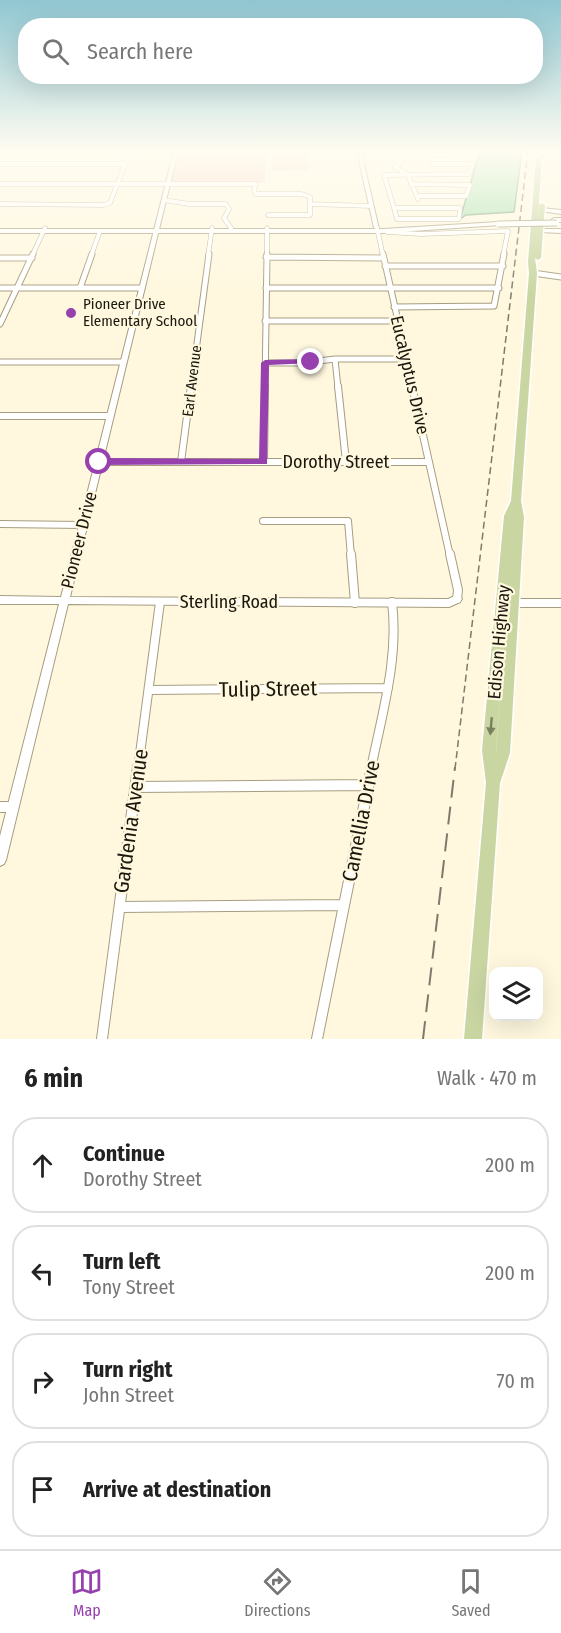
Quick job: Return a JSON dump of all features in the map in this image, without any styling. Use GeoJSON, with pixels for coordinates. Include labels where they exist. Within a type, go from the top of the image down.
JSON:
{"type":"FeatureCollection","features":[{"type":"Feature","properties":{"kind":"main road","name":"Edison Highway"},"geometry":{"type":"LineString","coordinates":[[473,1039],[493,783],[503,753],[507,603],[519,518],[516,501],[533,273],[531,262],[535,199]]}},
{"type":"Feature","properties":{"kind":"main road","name":"Edison Highway"},"geometry":{"type":"LineString","coordinates":[[533,273],[537,264],[542,199]]}},
{"type":"Feature","properties":{"kind":"main road"},"geometry":{"type":"LineString","coordinates":[[542,210],[561,212]]}},
{"type":"Feature","properties":{"kind":"main road"},"geometry":{"type":"LineString","coordinates":[[0,230],[379,230],[498,222],[558,222]]}},
{"type":"Feature","properties":{"kind":"main road"},"geometry":{"type":"LineString","coordinates":[[212,230],[231,228],[267,230]]}},
{"type":"Feature","properties":{"kind":"main road"},"geometry":{"type":"LineString","coordinates":[[45,230],[157,230]]}},
{"type":"Feature","properties":{"kind":"main road"},"geometry":{"type":"LineString","coordinates":[[541,231],[561,231]]}},
{"type":"Feature","properties":{"kind":"street"},"geometry":{"type":"LineString","coordinates":[[0,204],[107,204],[111,199]]}},
{"type":"Feature","properties":{"kind":"street"},"geometry":{"type":"LineString","coordinates":[[268,215],[310,215],[310,199]]}},
{"type":"Feature","properties":{"kind":"street","name":"Eucalyptus Drive"},"geometry":{"type":"LineString","coordinates":[[370,199],[379,230],[383,258],[458,590],[457,599]]}},
{"type":"Feature","properties":{"kind":"street"},"geometry":{"type":"LineString","coordinates":[[391,199],[393,208],[397,219],[459,219],[460,208],[393,208]]}},
{"type":"Feature","properties":{"kind":"street"},"geometry":{"type":"LineString","coordinates":[[418,199],[421,207]]}},
{"type":"Feature","properties":{"kind":"street"},"geometry":{"type":"LineString","coordinates":[[164,200],[189,204],[226,204],[229,209],[224,218],[231,228]]}},
{"type":"Feature","properties":{"kind":"street","name":"Pioneer Drive"},"geometry":{"type":"LineString","coordinates":[[0,860],[164,200]]}},
{"type":"Feature","properties":{"kind":"street"},"geometry":{"type":"LineString","coordinates":[[309,204],[371,206]]}},
{"type":"Feature","properties":{"kind":"street"},"geometry":{"type":"LineString","coordinates":[[0,324],[45,230]]}},
{"type":"Feature","properties":{"kind":"street","name":"Earl Avenue"},"geometry":{"type":"LineString","coordinates":[[181,462],[212,230]]}},
{"type":"Feature","properties":{"kind":"street"},"geometry":{"type":"LineString","coordinates":[[264,462],[267,230]]}},
{"type":"Feature","properties":{"kind":"street"},"geometry":{"type":"LineString","coordinates":[[379,230],[421,234],[508,231],[496,304],[491,307],[394,307]]}},
{"type":"Feature","properties":{"kind":"street"},"geometry":{"type":"LineString","coordinates":[[80,288],[100,231]]}},
{"type":"Feature","properties":{"kind":"street"},"geometry":{"type":"LineString","coordinates":[[266,257],[383,258]]}},
{"type":"Feature","properties":{"kind":"street"},"geometry":{"type":"LineString","coordinates":[[0,258],[32,258]]}},
{"type":"Feature","properties":{"kind":"street"},"geometry":{"type":"LineString","coordinates":[[385,266],[503,266]]}},
{"type":"Feature","properties":{"kind":"street"},"geometry":{"type":"LineString","coordinates":[[533,273],[561,277]]}},
{"type":"Feature","properties":{"kind":"street"},"geometry":{"type":"LineString","coordinates":[[0,288],[142,288]]}},
{"type":"Feature","properties":{"kind":"street"},"geometry":{"type":"LineString","coordinates":[[266,288],[499,288]]}},
{"type":"Feature","properties":{"kind":"street"},"geometry":{"type":"LineString","coordinates":[[265,321],[397,321]]}},
{"type":"Feature","properties":{"kind":"street"},"geometry":{"type":"LineString","coordinates":[[265,363],[302,363],[334,359],[406,359]]}},
{"type":"Feature","properties":{"kind":"street"},"geometry":{"type":"LineString","coordinates":[[334,359],[346,462]]}},
{"type":"Feature","properties":{"kind":"street"},"geometry":{"type":"LineString","coordinates":[[0,362],[123,362]]}},
{"type":"Feature","properties":{"kind":"street"},"geometry":{"type":"LineString","coordinates":[[0,416],[110,416]]}},
{"type":"Feature","properties":{"kind":"street","name":"Dorothy Street"},"geometry":{"type":"LineString","coordinates":[[99,462],[429,462]]}},
{"type":"Feature","properties":{"kind":"street"},"geometry":{"type":"LineString","coordinates":[[263,521],[348,521],[355,603]]}},
{"type":"Feature","properties":{"kind":"street"},"geometry":{"type":"LineString","coordinates":[[0,524],[83,525]]}},
{"type":"Feature","properties":{"kind":"street","name":"Sterling Road"},"geometry":{"type":"LineString","coordinates":[[0,600],[450,603],[457,599]]}},
{"type":"Feature","properties":{"kind":"street","name":"Gardenia Avenue"},"geometry":{"type":"LineString","coordinates":[[102,1039],[160,602]]}},
{"type":"Feature","properties":{"kind":"street","name":"Camellia Drive"},"geometry":{"type":"LineString","coordinates":[[317,1039],[388,688],[395,641],[392,602]]}},
{"type":"Feature","properties":{"kind":"street"},"geometry":{"type":"LineString","coordinates":[[507,603],[561,603]]}},
{"type":"Feature","properties":{"kind":"street","name":"Tulip Street"},"geometry":{"type":"LineString","coordinates":[[149,690],[388,688]]}},
{"type":"Feature","properties":{"kind":"street"},"geometry":{"type":"LineString","coordinates":[[136,787],[368,785]]}},
{"type":"Feature","properties":{"kind":"street"},"geometry":{"type":"LineString","coordinates":[[0,807],[13,807]]}},
{"type":"Feature","properties":{"kind":"street"},"geometry":{"type":"LineString","coordinates":[[120,907],[344,905]]}},
{"type":"Feature","properties":{"kind":"shaded area"},"geometry":{"type":"Polygon","coordinates":[[[466,199],[516,199],[514,212],[466,215],[460,219],[466,199]]]}},
{"type":"Feature","properties":{"kind":"railway"},"geometry":{"type":"LineString","coordinates":[[455,769],[522,199]]}},
{"type":"Feature","properties":{"kind":"railway"},"geometry":{"type":"LineString","coordinates":[[423,1039],[455,767]]}},
{"type":"Feature","properties":{"kind":"place","name":"Pioneer Drive Elementary School"},"geometry":{"type":"Point","coordinates":[71,313]}},
{"type":"Feature","properties":{"kind":"route"},"geometry":{"type":"LineString","coordinates":[[99,462],[264,462],[265,363],[311,362]]}}]}
